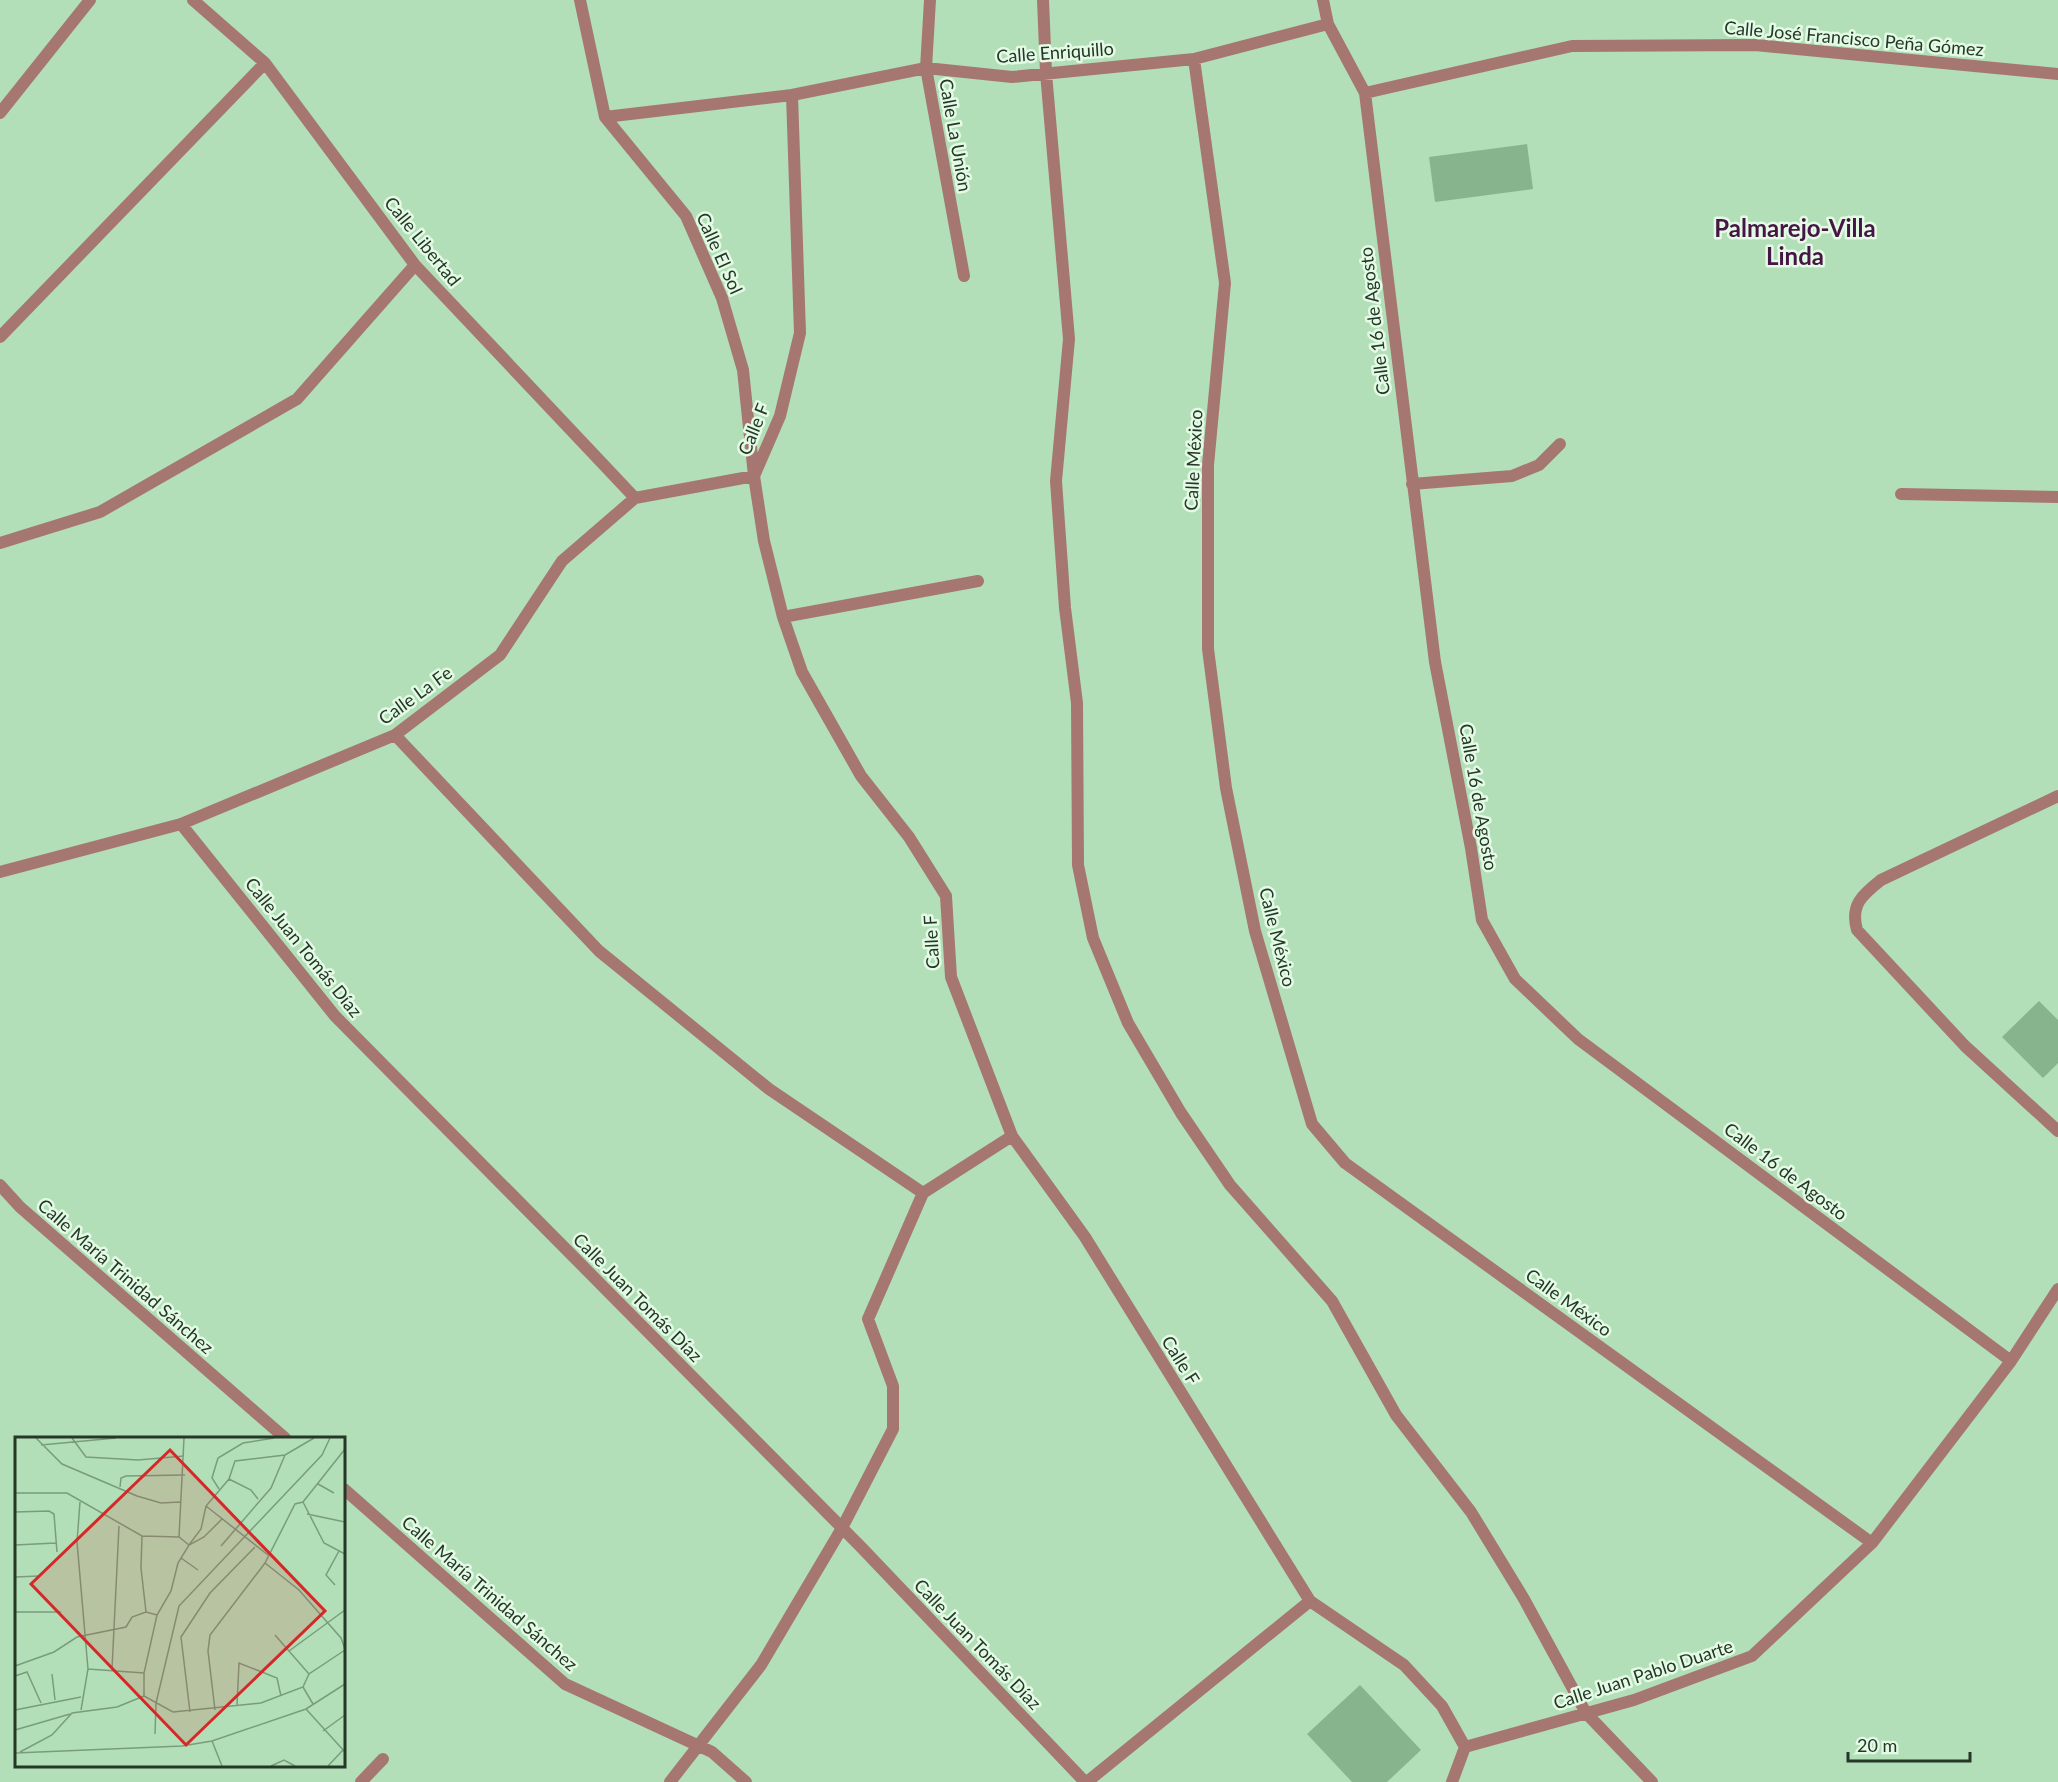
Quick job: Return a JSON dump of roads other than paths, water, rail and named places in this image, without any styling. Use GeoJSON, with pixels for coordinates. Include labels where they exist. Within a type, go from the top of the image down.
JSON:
{"type":"FeatureCollection","features":[{"type":"Feature","properties":{"kind":"street"},"geometry":{"type":"LineString","coordinates":[[0,113],[90,0]]}},
{"type":"Feature","properties":{"kind":"street","name":"Calle Libertad"},"geometry":{"type":"LineString","coordinates":[[193,0],[265,63],[415,265],[635,498]]}},
{"type":"Feature","properties":{"kind":"street","name":"Calle El Sol"},"geometry":{"type":"LineString","coordinates":[[580,0],[605,117],[686,216],[722,298],[743,370],[754,476]]}},
{"type":"Feature","properties":{"kind":"street","name":"Calle La Unión"},"geometry":{"type":"LineString","coordinates":[[930,0],[926,68],[964,276]]}},
{"type":"Feature","properties":{"kind":"street"},"geometry":{"type":"LineString","coordinates":[[1043,0],[1046,73],[1069,339],[1056,481],[1065,608],[1077,704],[1078,865],[1093,939],[1128,1023],[1181,1113],[1230,1185],[1332,1301],[1396,1415],[1471,1512],[1524,1599],[1586,1713],[1652,1782]]}},
{"type":"Feature","properties":{"kind":"street","name":"Calle 16 de Agosto"},"geometry":{"type":"LineString","coordinates":[[1323,0],[1328,24],[1365,93],[1435,662],[1471,848],[1482,920],[1515,979],[1578,1040],[2012,1361]]}},
{"type":"Feature","properties":{"kind":"street","name":"Calle Enriquillo"},"geometry":{"type":"LineString","coordinates":[[605,117],[792,95],[926,68],[1012,77],[1194,59],[1328,24]]}},
{"type":"Feature","properties":{"kind":"street","name":"Calle José Francisco Peña Gómez"},"geometry":{"type":"LineString","coordinates":[[1365,93],[1572,46],[1755,45],[2058,74]]}},
{"type":"Feature","properties":{"kind":"street","name":"Calle México"},"geometry":{"type":"LineString","coordinates":[[1194,59],[1226,283],[1208,465],[1209,650],[1226,788],[1255,931],[1312,1124],[1345,1163],[1872,1543]]}},
{"type":"Feature","properties":{"kind":"street"},"geometry":{"type":"LineString","coordinates":[[0,337],[265,63]]}},
{"type":"Feature","properties":{"kind":"street","name":"Calle F"},"geometry":{"type":"LineString","coordinates":[[792,95],[800,333],[780,417],[754,476],[764,541],[783,617],[802,672],[861,776],[909,837],[946,896],[951,977],[1012,1136],[1085,1237],[1310,1601],[1404,1665],[1442,1706],[1465,1747]]}},
{"type":"Feature","properties":{"kind":"street"},"geometry":{"type":"LineString","coordinates":[[0,543],[100,512],[297,399],[415,265]]}},
{"type":"Feature","properties":{"kind":"street"},"geometry":{"type":"LineString","coordinates":[[1412,484],[1512,476],[1539,465],[1560,444]]}},
{"type":"Feature","properties":{"kind":"street"},"geometry":{"type":"LineString","coordinates":[[635,498],[754,476]]}},
{"type":"Feature","properties":{"kind":"street"},"geometry":{"type":"LineString","coordinates":[[1900,494],[2058,497]]}},
{"type":"Feature","properties":{"kind":"street","name":"Calle La Fe"},"geometry":{"type":"LineString","coordinates":[[0,872],[181,824],[394,735],[500,655],[562,561],[635,498]]}},
{"type":"Feature","properties":{"kind":"street"},"geometry":{"type":"LineString","coordinates":[[783,617],[978,581]]}},
{"type":"Feature","properties":{"kind":"street"},"geometry":{"type":"LineString","coordinates":[[394,735],[599,951],[769,1089],[923,1193]]}},
{"type":"Feature","properties":{"kind":"street"},"geometry":{"type":"LineString","coordinates":[[2058,796],[1881,880],[1866,891],[1857,904],[1853,916],[1857,930],[1965,1046],[2058,1131]]}},
{"type":"Feature","properties":{"kind":"street","name":"Calle Juan Tomás Díaz"},"geometry":{"type":"LineString","coordinates":[[181,824],[334,1016],[842,1528],[1086,1782]]}},
{"type":"Feature","properties":{"kind":"street"},"geometry":{"type":"LineString","coordinates":[[670,1782],[761,1665],[842,1528],[893,1428],[893,1386],[868,1319],[923,1193],[1012,1136]]}},
{"type":"Feature","properties":{"kind":"street","name":"Calle María Trinidad Sánchez"},"geometry":{"type":"LineString","coordinates":[[0,1185],[20,1207],[284,1437]]}},
{"type":"Feature","properties":{"kind":"street","name":"Calle Juan Pablo Duarte"},"geometry":{"type":"LineString","coordinates":[[1465,1747],[1634,1700],[1752,1656],[1872,1543],[2012,1361],[2058,1289]]}},
{"type":"Feature","properties":{"kind":"street","name":"Calle María Trinidad Sánchez"},"geometry":{"type":"LineString","coordinates":[[345,1491],[565,1684],[712,1752],[746,1782]]}},
{"type":"Feature","properties":{"kind":"street"},"geometry":{"type":"LineString","coordinates":[[1086,1782],[1310,1601]]}},
{"type":"Feature","properties":{"kind":"street"},"geometry":{"type":"LineString","coordinates":[[1452,1782],[1465,1747]]}},
{"type":"Feature","properties":{"kind":"street"},"geometry":{"type":"LineString","coordinates":[[361,1782],[383,1759]]}},
{"type":"Feature","properties":{"kind":"district","name":"Palmarejo-Villa Linda"},"geometry":{"type":"Point","coordinates":[1795,241]}}]}
